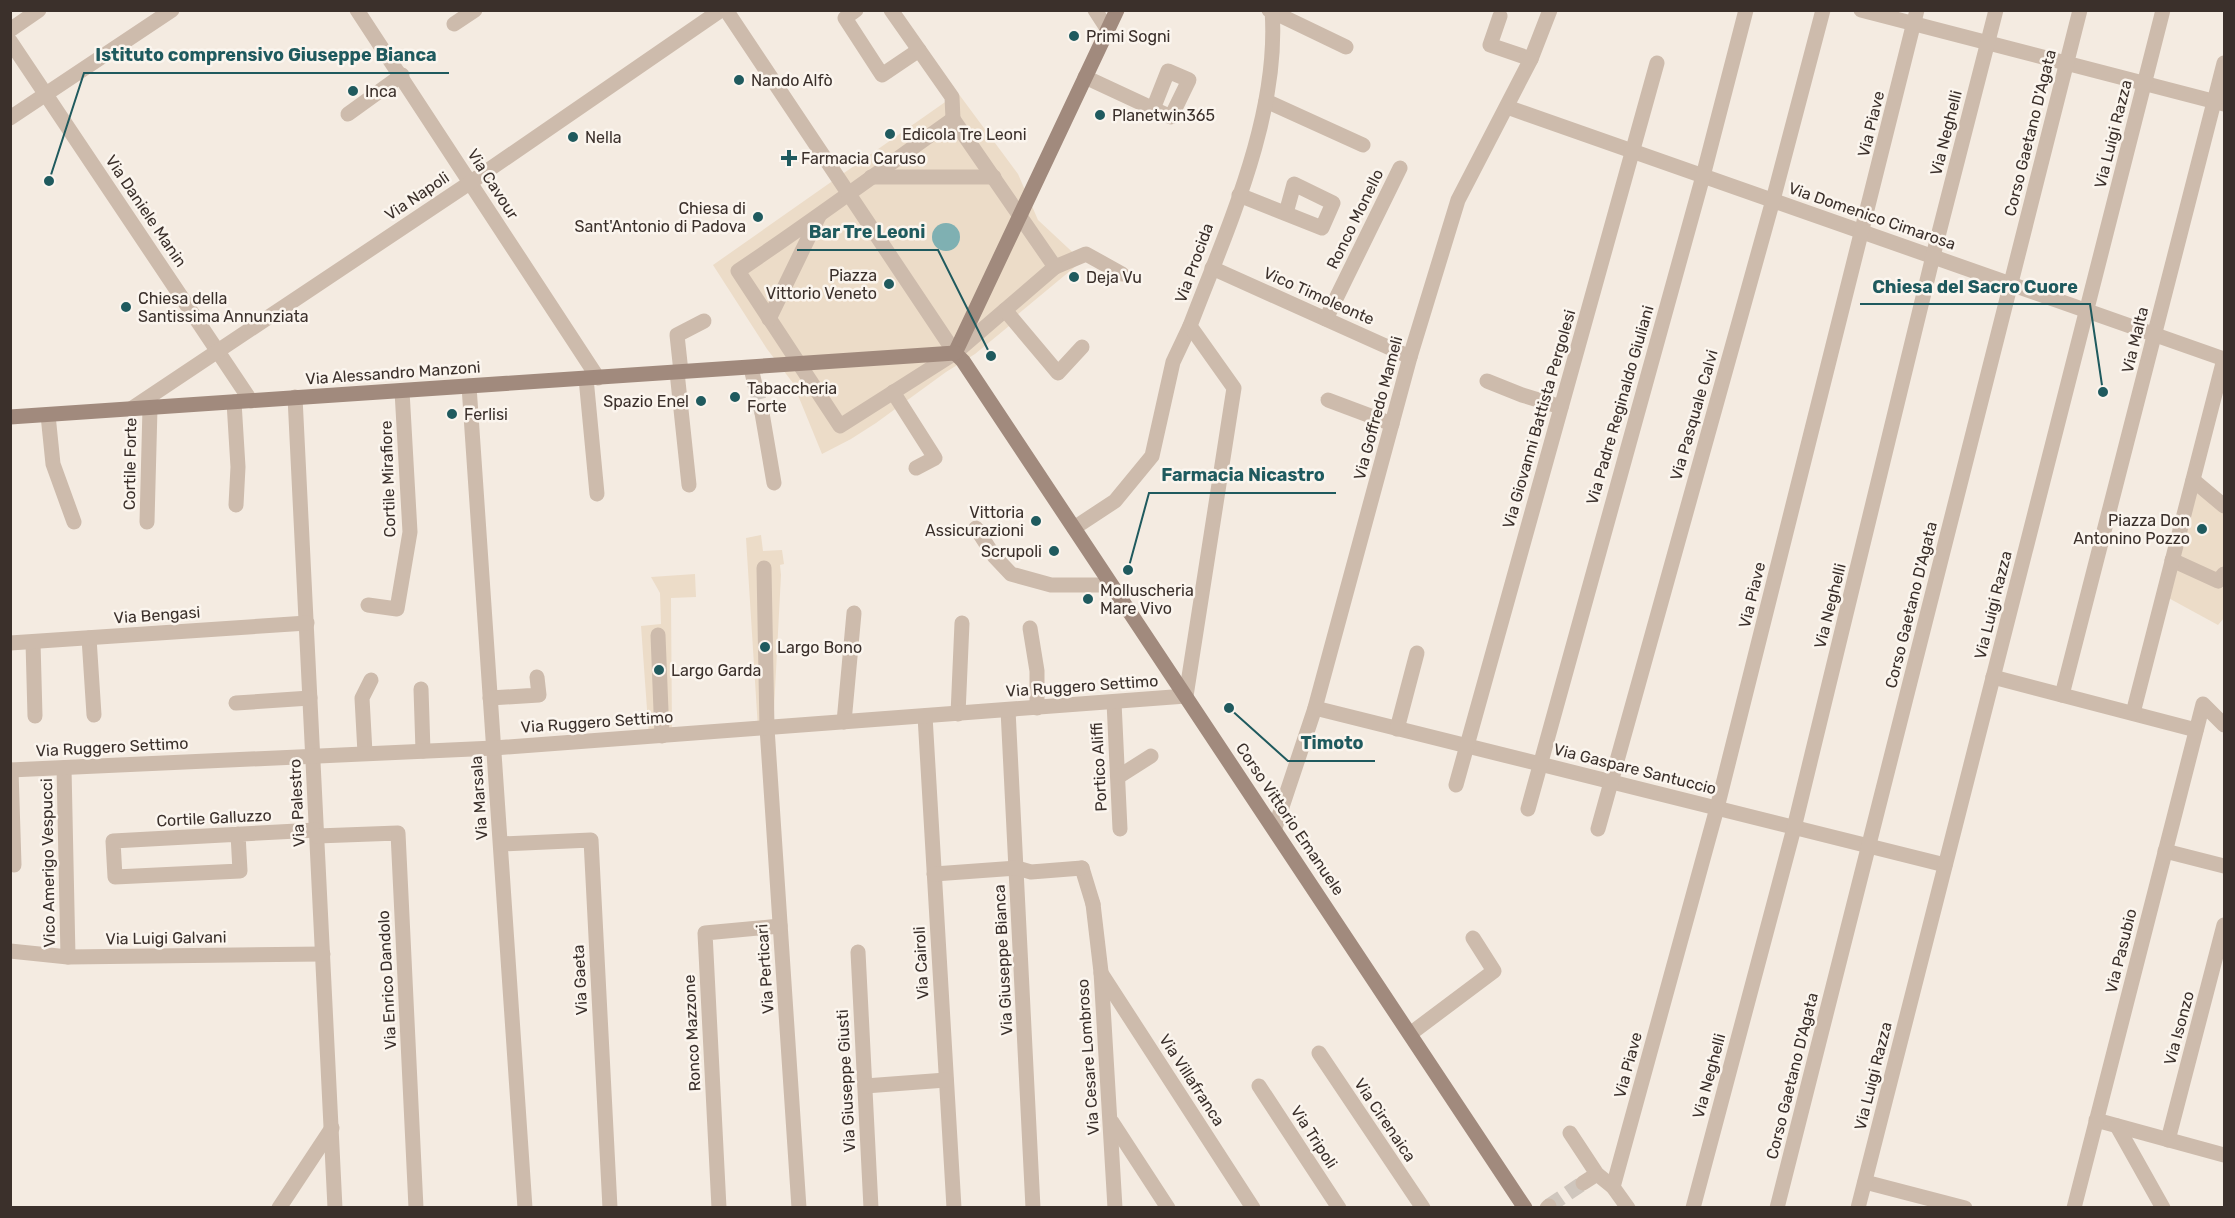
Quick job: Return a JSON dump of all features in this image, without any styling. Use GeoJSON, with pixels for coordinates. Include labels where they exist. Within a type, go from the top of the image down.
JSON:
{"type":"FeatureCollection","features":[{"type":"Feature","properties":{"kind":"main road"},"geometry":{"type":"LineString","coordinates":[[959,357],[1019,215],[1117,10]]}},
{"type":"Feature","properties":{"kind":"main road","name":"Via Alessandro Manzoni"},"geometry":{"type":"LineString","coordinates":[[10,417],[679,372],[959,357]]}},
{"type":"Feature","properties":{"kind":"main road","name":"Corso Vittorio Emanuele"},"geometry":{"type":"LineString","coordinates":[[959,357],[1275,828],[1520,1206]]}},
{"type":"Feature","properties":{"kind":"street"},"geometry":{"type":"LineString","coordinates":[[10,30],[39,10]]}},
{"type":"Feature","properties":{"kind":"street"},"geometry":{"type":"LineString","coordinates":[[10,118],[172,10]]}},
{"type":"Feature","properties":{"kind":"street","name":"Via Cavour"},"geometry":{"type":"LineString","coordinates":[[357,10],[471,182],[592,378]]}},
{"type":"Feature","properties":{"kind":"street"},"geometry":{"type":"LineString","coordinates":[[454,24],[474,10]]}},
{"type":"Feature","properties":{"kind":"street","name":"Via Napoli"},"geometry":{"type":"LineString","coordinates":[[131,409],[471,182],[721,10]]}},
{"type":"Feature","properties":{"kind":"street"},"geometry":{"type":"LineString","coordinates":[[726,10],[959,357]]}},
{"type":"Feature","properties":{"kind":"street"},"geometry":{"type":"LineString","coordinates":[[891,10],[952,97],[953,119],[1055,267]]}},
{"type":"Feature","properties":{"kind":"street"},"geometry":{"type":"LineString","coordinates":[[1095,10],[1108,30]]}},
{"type":"Feature","properties":{"kind":"street","name":"Via Goffredo Mameli"},"geometry":{"type":"LineString","coordinates":[[1275,828],[1315,708],[1410,357],[1458,200],[1531,59],[1550,10]]}},
{"type":"Feature","properties":{"kind":"street","name":"Via Padre Reginaldo Giuliani"},"geometry":{"type":"LineString","coordinates":[[1527,809],[1703,176],[1746,10]]}},
{"type":"Feature","properties":{"kind":"street","name":"Via Pasquale Calvi"},"geometry":{"type":"LineString","coordinates":[[1598,829],[1773,200],[1823,10]]}},
{"type":"Feature","properties":{"kind":"street"},"geometry":{"type":"LineString","coordinates":[[1861,10],[1916,17],[1988,44],[2219,103]]}},
{"type":"Feature","properties":{"kind":"street","name":"Via Neghelli"},"geometry":{"type":"LineString","coordinates":[[1693,1208],[1794,828],[1933,256],[1996,10]]}},
{"type":"Feature","properties":{"kind":"street","name":"Corso Gaetano D'Agata"},"geometry":{"type":"LineString","coordinates":[[1777,1208],[2080,10]]}},
{"type":"Feature","properties":{"kind":"street","name":"Via Luigi Razza"},"geometry":{"type":"LineString","coordinates":[[1858,1208],[2163,10]]}},
{"type":"Feature","properties":{"kind":"street"},"geometry":{"type":"LineString","coordinates":[[1271,11],[1346,47]]}},
{"type":"Feature","properties":{"kind":"street","name":"Via Procida"},"geometry":{"type":"LineString","coordinates":[[1186,696],[1234,388],[1190,326],[1257,140],[1266,101],[1272,45],[1271,11]]}},
{"type":"Feature","properties":{"kind":"street"},"geometry":{"type":"LineString","coordinates":[[851,14],[882,75],[919,50]]}},
{"type":"Feature","properties":{"kind":"street"},"geometry":{"type":"LineString","coordinates":[[1500,16],[1490,45],[1531,59]]}},
{"type":"Feature","properties":{"kind":"street","name":"Via Piave"},"geometry":{"type":"LineString","coordinates":[[1613,1186],[1717,808],[1916,17]]}},
{"type":"Feature","properties":{"kind":"street","name":"Via Daniele Manin"},"geometry":{"type":"LineString","coordinates":[[10,41],[251,401]]}},
{"type":"Feature","properties":{"kind":"street","name":"Via Giovanni Battista Pergolesi"},"geometry":{"type":"LineString","coordinates":[[1456,786],[1657,63]]}},
{"type":"Feature","properties":{"kind":"street","name":"Via Malta"},"geometry":{"type":"LineString","coordinates":[[2062,695],[2155,334],[2219,103],[2224,63]]}},
{"type":"Feature","properties":{"kind":"street"},"geometry":{"type":"LineString","coordinates":[[1085,77],[1153,109],[1171,117],[1188,80],[1168,71],[1153,109]]}},
{"type":"Feature","properties":{"kind":"street"},"geometry":{"type":"LineString","coordinates":[[348,114],[402,75]]}},
{"type":"Feature","properties":{"kind":"street"},"geometry":{"type":"LineString","coordinates":[[1266,101],[1363,145]]}},
{"type":"Feature","properties":{"kind":"street","name":"Via Domenico Cimarosa"},"geometry":{"type":"LineString","coordinates":[[1507,107],[2224,359]]}},
{"type":"Feature","properties":{"kind":"street"},"geometry":{"type":"LineString","coordinates":[[953,119],[819,216],[738,271],[840,426],[897,399],[959,357],[1009,315],[1055,267],[1079,259],[1086,254],[1122,274]]}},
{"type":"Feature","properties":{"kind":"street","name":"Ronco Monello"},"geometry":{"type":"LineString","coordinates":[[1326,319],[1400,168]]}},
{"type":"Feature","properties":{"kind":"street"},"geometry":{"type":"LineString","coordinates":[[871,177],[994,177]]}},
{"type":"Feature","properties":{"kind":"street"},"geometry":{"type":"LineString","coordinates":[[1239,195],[1322,228],[1333,203],[1294,184],[1286,213]]}},
{"type":"Feature","properties":{"kind":"street"},"geometry":{"type":"LineString","coordinates":[[769,319],[819,216]]}},
{"type":"Feature","properties":{"kind":"street","name":"Vico Timoleonte"},"geometry":{"type":"LineString","coordinates":[[1212,268],[1410,357]]}},
{"type":"Feature","properties":{"kind":"street"},"geometry":{"type":"LineString","coordinates":[[1009,315],[1058,374],[1082,348]]}},
{"type":"Feature","properties":{"kind":"street"},"geometry":{"type":"LineString","coordinates":[[689,485],[677,335],[704,321]]}},
{"type":"Feature","properties":{"kind":"street"},"geometry":{"type":"LineString","coordinates":[[1074,528],[1115,501],[1152,456],[1173,362],[1190,326]]}},
{"type":"Feature","properties":{"kind":"street"},"geometry":{"type":"LineString","coordinates":[[2133,713],[2224,359]]}},
{"type":"Feature","properties":{"kind":"street"},"geometry":{"type":"LineString","coordinates":[[751,368],[755,385]]}},
{"type":"Feature","properties":{"kind":"street"},"geometry":{"type":"LineString","coordinates":[[592,378],[597,494]]}},
{"type":"Feature","properties":{"kind":"street"},"geometry":{"type":"LineString","coordinates":[[1487,381],[1521,395],[1561,407]]}},
{"type":"Feature","properties":{"kind":"street","name":"Via Marsala"},"geometry":{"type":"LineString","coordinates":[[469,386],[525,1208]]}},
{"type":"Feature","properties":{"kind":"street","name":"Cortile Mirafiore"},"geometry":{"type":"LineString","coordinates":[[368,605],[397,609],[410,532],[402,391]]}},
{"type":"Feature","properties":{"kind":"street","name":"Via Palestro"},"geometry":{"type":"LineString","coordinates":[[295,397],[335,1208]]}},
{"type":"Feature","properties":{"kind":"street"},"geometry":{"type":"LineString","coordinates":[[897,399],[935,458],[916,468]]}},
{"type":"Feature","properties":{"kind":"street"},"geometry":{"type":"LineString","coordinates":[[1328,400],[1392,424]]}},
{"type":"Feature","properties":{"kind":"street"},"geometry":{"type":"LineString","coordinates":[[234,402],[238,467],[236,505]]}},
{"type":"Feature","properties":{"kind":"street","name":"Cortile Forte"},"geometry":{"type":"LineString","coordinates":[[147,522],[150,408]]}},
{"type":"Feature","properties":{"kind":"street"},"geometry":{"type":"LineString","coordinates":[[762,412],[774,483]]}},
{"type":"Feature","properties":{"kind":"street"},"geometry":{"type":"LineString","coordinates":[[48,415],[53,464],[74,522]]}},
{"type":"Feature","properties":{"kind":"street"},"geometry":{"type":"LineString","coordinates":[[2193,480],[2224,506]]}},
{"type":"Feature","properties":{"kind":"street"},"geometry":{"type":"LineString","coordinates":[[976,528],[994,556],[1011,574],[1051,585],[1111,585]]}},
{"type":"Feature","properties":{"kind":"street"},"geometry":{"type":"LineString","coordinates":[[2172,560],[2218,581],[2224,574]]}},
{"type":"Feature","properties":{"kind":"street","name":"Via Perticari"},"geometry":{"type":"LineString","coordinates":[[764,568],[766,728],[799,1208]]}},
{"type":"Feature","properties":{"kind":"street"},"geometry":{"type":"LineString","coordinates":[[844,722],[854,613]]}},
{"type":"Feature","properties":{"kind":"street","name":"Via Bengasi"},"geometry":{"type":"LineString","coordinates":[[10,643],[307,623]]}},
{"type":"Feature","properties":{"kind":"street"},"geometry":{"type":"LineString","coordinates":[[958,714],[962,623]]}},
{"type":"Feature","properties":{"kind":"street"},"geometry":{"type":"LineString","coordinates":[[1030,628],[1037,671],[1037,708]]}},
{"type":"Feature","properties":{"kind":"street"},"geometry":{"type":"LineString","coordinates":[[658,635],[662,736]]}},
{"type":"Feature","properties":{"kind":"street"},"geometry":{"type":"LineString","coordinates":[[89,638],[94,715]]}},
{"type":"Feature","properties":{"kind":"street"},"geometry":{"type":"LineString","coordinates":[[33,642],[36,716]]}},
{"type":"Feature","properties":{"kind":"street"},"geometry":{"type":"LineString","coordinates":[[1397,729],[1417,653]]}},
{"type":"Feature","properties":{"kind":"street"},"geometry":{"type":"LineString","coordinates":[[490,698],[539,695],[537,677]]}},
{"type":"Feature","properties":{"kind":"street"},"geometry":{"type":"LineString","coordinates":[[1993,677],[2196,730]]}},
{"type":"Feature","properties":{"kind":"street"},"geometry":{"type":"LineString","coordinates":[[365,753],[362,698],[371,680]]}},
{"type":"Feature","properties":{"kind":"street"},"geometry":{"type":"LineString","coordinates":[[421,689],[423,751]]}},
{"type":"Feature","properties":{"kind":"street","name":"Via Ruggero Settimo"},"geometry":{"type":"LineString","coordinates":[[11,770],[494,748],[1186,696]]}},
{"type":"Feature","properties":{"kind":"street"},"geometry":{"type":"LineString","coordinates":[[236,703],[310,698]]}},
{"type":"Feature","properties":{"kind":"street","name":"Portico Aliffi"},"geometry":{"type":"LineString","coordinates":[[1114,702],[1120,829]]}},
{"type":"Feature","properties":{"kind":"street","name":"Via Pasubio"},"geometry":{"type":"LineString","coordinates":[[2074,1208],[2203,704],[2224,725]]}},
{"type":"Feature","properties":{"kind":"street","name":"Via Gaspare Santuccio"},"geometry":{"type":"LineString","coordinates":[[1315,708],[1945,865]]}},
{"type":"Feature","properties":{"kind":"street","name":"Via Giuseppe Bianca"},"geometry":{"type":"LineString","coordinates":[[1008,710],[1033,1208]]}},
{"type":"Feature","properties":{"kind":"street","name":"Via Cairoli"},"geometry":{"type":"LineString","coordinates":[[924,716],[954,1208]]}},
{"type":"Feature","properties":{"kind":"street"},"geometry":{"type":"LineString","coordinates":[[1118,777],[1151,756]]}},
{"type":"Feature","properties":{"kind":"street","name":"Vico Amerigo Vespucci"},"geometry":{"type":"LineString","coordinates":[[64,768],[68,957]]}},
{"type":"Feature","properties":{"kind":"street"},"geometry":{"type":"LineString","coordinates":[[11,770],[14,865]]}},
{"type":"Feature","properties":{"kind":"street","name":"Cortile Galluzzo"},"geometry":{"type":"LineString","coordinates":[[238,834],[240,871],[115,877],[113,841],[238,834],[317,833]]}},
{"type":"Feature","properties":{"kind":"street","name":"Via Enrico Dandolo"},"geometry":{"type":"LineString","coordinates":[[317,833],[398,833],[416,1208]]}},
{"type":"Feature","properties":{"kind":"street","name":"Via Gaeta"},"geometry":{"type":"LineString","coordinates":[[501,844],[591,840],[610,1208]]}},
{"type":"Feature","properties":{"kind":"street"},"geometry":{"type":"LineString","coordinates":[[2165,850],[2224,866]]}},
{"type":"Feature","properties":{"kind":"street"},"geometry":{"type":"LineString","coordinates":[[934,874],[1017,868]]}},
{"type":"Feature","properties":{"kind":"street","name":"Via Cesare Lombroso"},"geometry":{"type":"LineString","coordinates":[[1017,868],[1031,872],[1082,868],[1093,904],[1101,972],[1115,1208]]}},
{"type":"Feature","properties":{"kind":"street","name":"Via Isonzo"},"geometry":{"type":"LineString","coordinates":[[2168,1140],[2224,925]]}},
{"type":"Feature","properties":{"kind":"street","name":"Ronco Mazzone"},"geometry":{"type":"LineString","coordinates":[[719,1208],[705,933],[780,926]]}},
{"type":"Feature","properties":{"kind":"street"},"geometry":{"type":"LineString","coordinates":[[1410,1034],[1494,971],[1473,938]]}},
{"type":"Feature","properties":{"kind":"street","name":"Via Luigi Galvani"},"geometry":{"type":"LineString","coordinates":[[10,951],[68,957],[323,954]]}},
{"type":"Feature","properties":{"kind":"street","name":"Via Giuseppe Giusti"},"geometry":{"type":"LineString","coordinates":[[858,952],[871,1208]]}},
{"type":"Feature","properties":{"kind":"street","name":"Via Villafranca"},"geometry":{"type":"LineString","coordinates":[[1101,972],[1253,1208]]}},
{"type":"Feature","properties":{"kind":"street","name":"Via Cirenaica"},"geometry":{"type":"LineString","coordinates":[[1318,1053],[1423,1208]]}},
{"type":"Feature","properties":{"kind":"street"},"geometry":{"type":"LineString","coordinates":[[865,1086],[946,1080]]}},
{"type":"Feature","properties":{"kind":"street","name":"Via Tripoli"},"geometry":{"type":"LineString","coordinates":[[1259,1086],[1339,1208]]}},
{"type":"Feature","properties":{"kind":"street"},"geometry":{"type":"LineString","coordinates":[[1110,1120],[1168,1208]]}},
{"type":"Feature","properties":{"kind":"street"},"geometry":{"type":"LineString","coordinates":[[2096,1120],[2224,1155]]}},
{"type":"Feature","properties":{"kind":"street"},"geometry":{"type":"LineString","coordinates":[[2117,1126],[2163,1208]]}},
{"type":"Feature","properties":{"kind":"street"},"geometry":{"type":"LineString","coordinates":[[279,1208],[332,1128]]}},
{"type":"Feature","properties":{"kind":"street"},"geometry":{"type":"LineString","coordinates":[[1570,1133],[1597,1174],[1613,1186],[1628,1208]]}},
{"type":"Feature","properties":{"kind":"street"},"geometry":{"type":"LineString","coordinates":[[1583,1183],[1597,1174]]}},
{"type":"Feature","properties":{"kind":"street"},"geometry":{"type":"LineString","coordinates":[[1865,1182],[1965,1208]]}},
{"type":"Feature","properties":{"kind":"shaded area","name":"Piazza Vittorio Veneto"},"geometry":{"type":"Polygon","coordinates":[[[958,93],[1018,174],[1038,220],[1082,261],[1017,315],[1009,326],[975,354],[946,372],[876,423],[822,454],[793,383],[767,349],[713,265],[958,93]]]}},
{"type":"Feature","properties":{"kind":"shaded area","name":"Piazza Don Antonino Pozzo"},"geometry":{"type":"Polygon","coordinates":[[[2193,480],[2224,498],[2224,618],[2218,625],[2163,595],[2193,480]]]}},
{"type":"Feature","properties":{"kind":"shaded area","name":"Largo Bono"},"geometry":{"type":"Polygon","coordinates":[[[761,535],[763,551],[782,550],[784,564],[780,565],[773,728],[758,729],[746,538],[761,535]]]}},
{"type":"Feature","properties":{"kind":"shaded area","name":"Largo Garda"},"geometry":{"type":"Polygon","coordinates":[[[695,574],[696,597],[671,598],[672,735],[649,737],[641,626],[661,624],[660,593],[651,577],[695,574]]]}},
{"type":"Feature","properties":{"kind":"water"},"geometry":{"type":"Polygon","coordinates":[[[946,223],[956,227],[960,237],[956,247],[946,251],[936,247],[932,237],[936,227],[946,223]]]}},
{"type":"Feature","properties":{"kind":"tunnel"},"geometry":{"type":"LineString","coordinates":[[755,385],[762,413]]}},
{"type":"Feature","properties":{"kind":"tunnel"},"geometry":{"type":"LineString","coordinates":[[1549,1206],[1583,1183]]}},
{"type":"Feature","properties":{"kind":"place","name":"Primi Sogni"},"geometry":{"type":"Point","coordinates":[1074,36]}},
{"type":"Feature","properties":{"kind":"place","name":"Nando Alfò"},"geometry":{"type":"Point","coordinates":[739,80]}},
{"type":"Feature","properties":{"kind":"place","name":"Inca"},"geometry":{"type":"Point","coordinates":[353,91]}},
{"type":"Feature","properties":{"kind":"place","name":"Planetwin365"},"geometry":{"type":"Point","coordinates":[1100,115]}},
{"type":"Feature","properties":{"kind":"place","name":"Edicola Tre Leoni"},"geometry":{"type":"Point","coordinates":[890,134]}},
{"type":"Feature","properties":{"kind":"place","name":"Nella"},"geometry":{"type":"Point","coordinates":[573,137]}},
{"type":"Feature","properties":{"kind":"place","name":"Farmacia Caruso"},"geometry":{"type":"Point","coordinates":[789,158]}},
{"type":"Feature","properties":{"kind":"place","name":"Istituto comprensivo Giuseppe Bianca"},"geometry":{"type":"Point","coordinates":[49,181]}},
{"type":"Feature","properties":{"kind":"place","name":"Chiesa di Sant'Antonio di Padova"},"geometry":{"type":"Point","coordinates":[758,217]}},
{"type":"Feature","properties":{"kind":"place","name":"Deja Vu"},"geometry":{"type":"Point","coordinates":[1074,277]}},
{"type":"Feature","properties":{"kind":"place","name":"Piazza Vittorio Veneto"},"geometry":{"type":"Point","coordinates":[889,284]}},
{"type":"Feature","properties":{"kind":"place","name":"Chiesa della Santissima Annunziata"},"geometry":{"type":"Point","coordinates":[126,307]}},
{"type":"Feature","properties":{"kind":"place","name":"Bar Tre Leoni"},"geometry":{"type":"Point","coordinates":[991,356]}},
{"type":"Feature","properties":{"kind":"place","name":"Chiesa del Sacro Cuore"},"geometry":{"type":"Point","coordinates":[2103,392]}},
{"type":"Feature","properties":{"kind":"place","name":"Tabaccheria Forte"},"geometry":{"type":"Point","coordinates":[735,397]}},
{"type":"Feature","properties":{"kind":"place","name":"Spazio Enel"},"geometry":{"type":"Point","coordinates":[701,401]}},
{"type":"Feature","properties":{"kind":"place","name":"Ferlisi"},"geometry":{"type":"Point","coordinates":[452,414]}},
{"type":"Feature","properties":{"kind":"place","name":"Vittoria Assicurazioni"},"geometry":{"type":"Point","coordinates":[1036,521]}},
{"type":"Feature","properties":{"kind":"place","name":"Piazza Don Antonino Pozzo"},"geometry":{"type":"Point","coordinates":[2202,529]}},
{"type":"Feature","properties":{"kind":"place","name":"Scrupoli"},"geometry":{"type":"Point","coordinates":[1054,551]}},
{"type":"Feature","properties":{"kind":"place","name":"Farmacia Nicastro"},"geometry":{"type":"Point","coordinates":[1128,570]}},
{"type":"Feature","properties":{"kind":"place","name":"Molluscheria Mare Vivo"},"geometry":{"type":"Point","coordinates":[1088,599]}},
{"type":"Feature","properties":{"kind":"place","name":"Largo Bono"},"geometry":{"type":"Point","coordinates":[765,647]}},
{"type":"Feature","properties":{"kind":"place","name":"Largo Garda"},"geometry":{"type":"Point","coordinates":[659,670]}},
{"type":"Feature","properties":{"kind":"place","name":"Timoto"},"geometry":{"type":"Point","coordinates":[1229,708]}}]}
